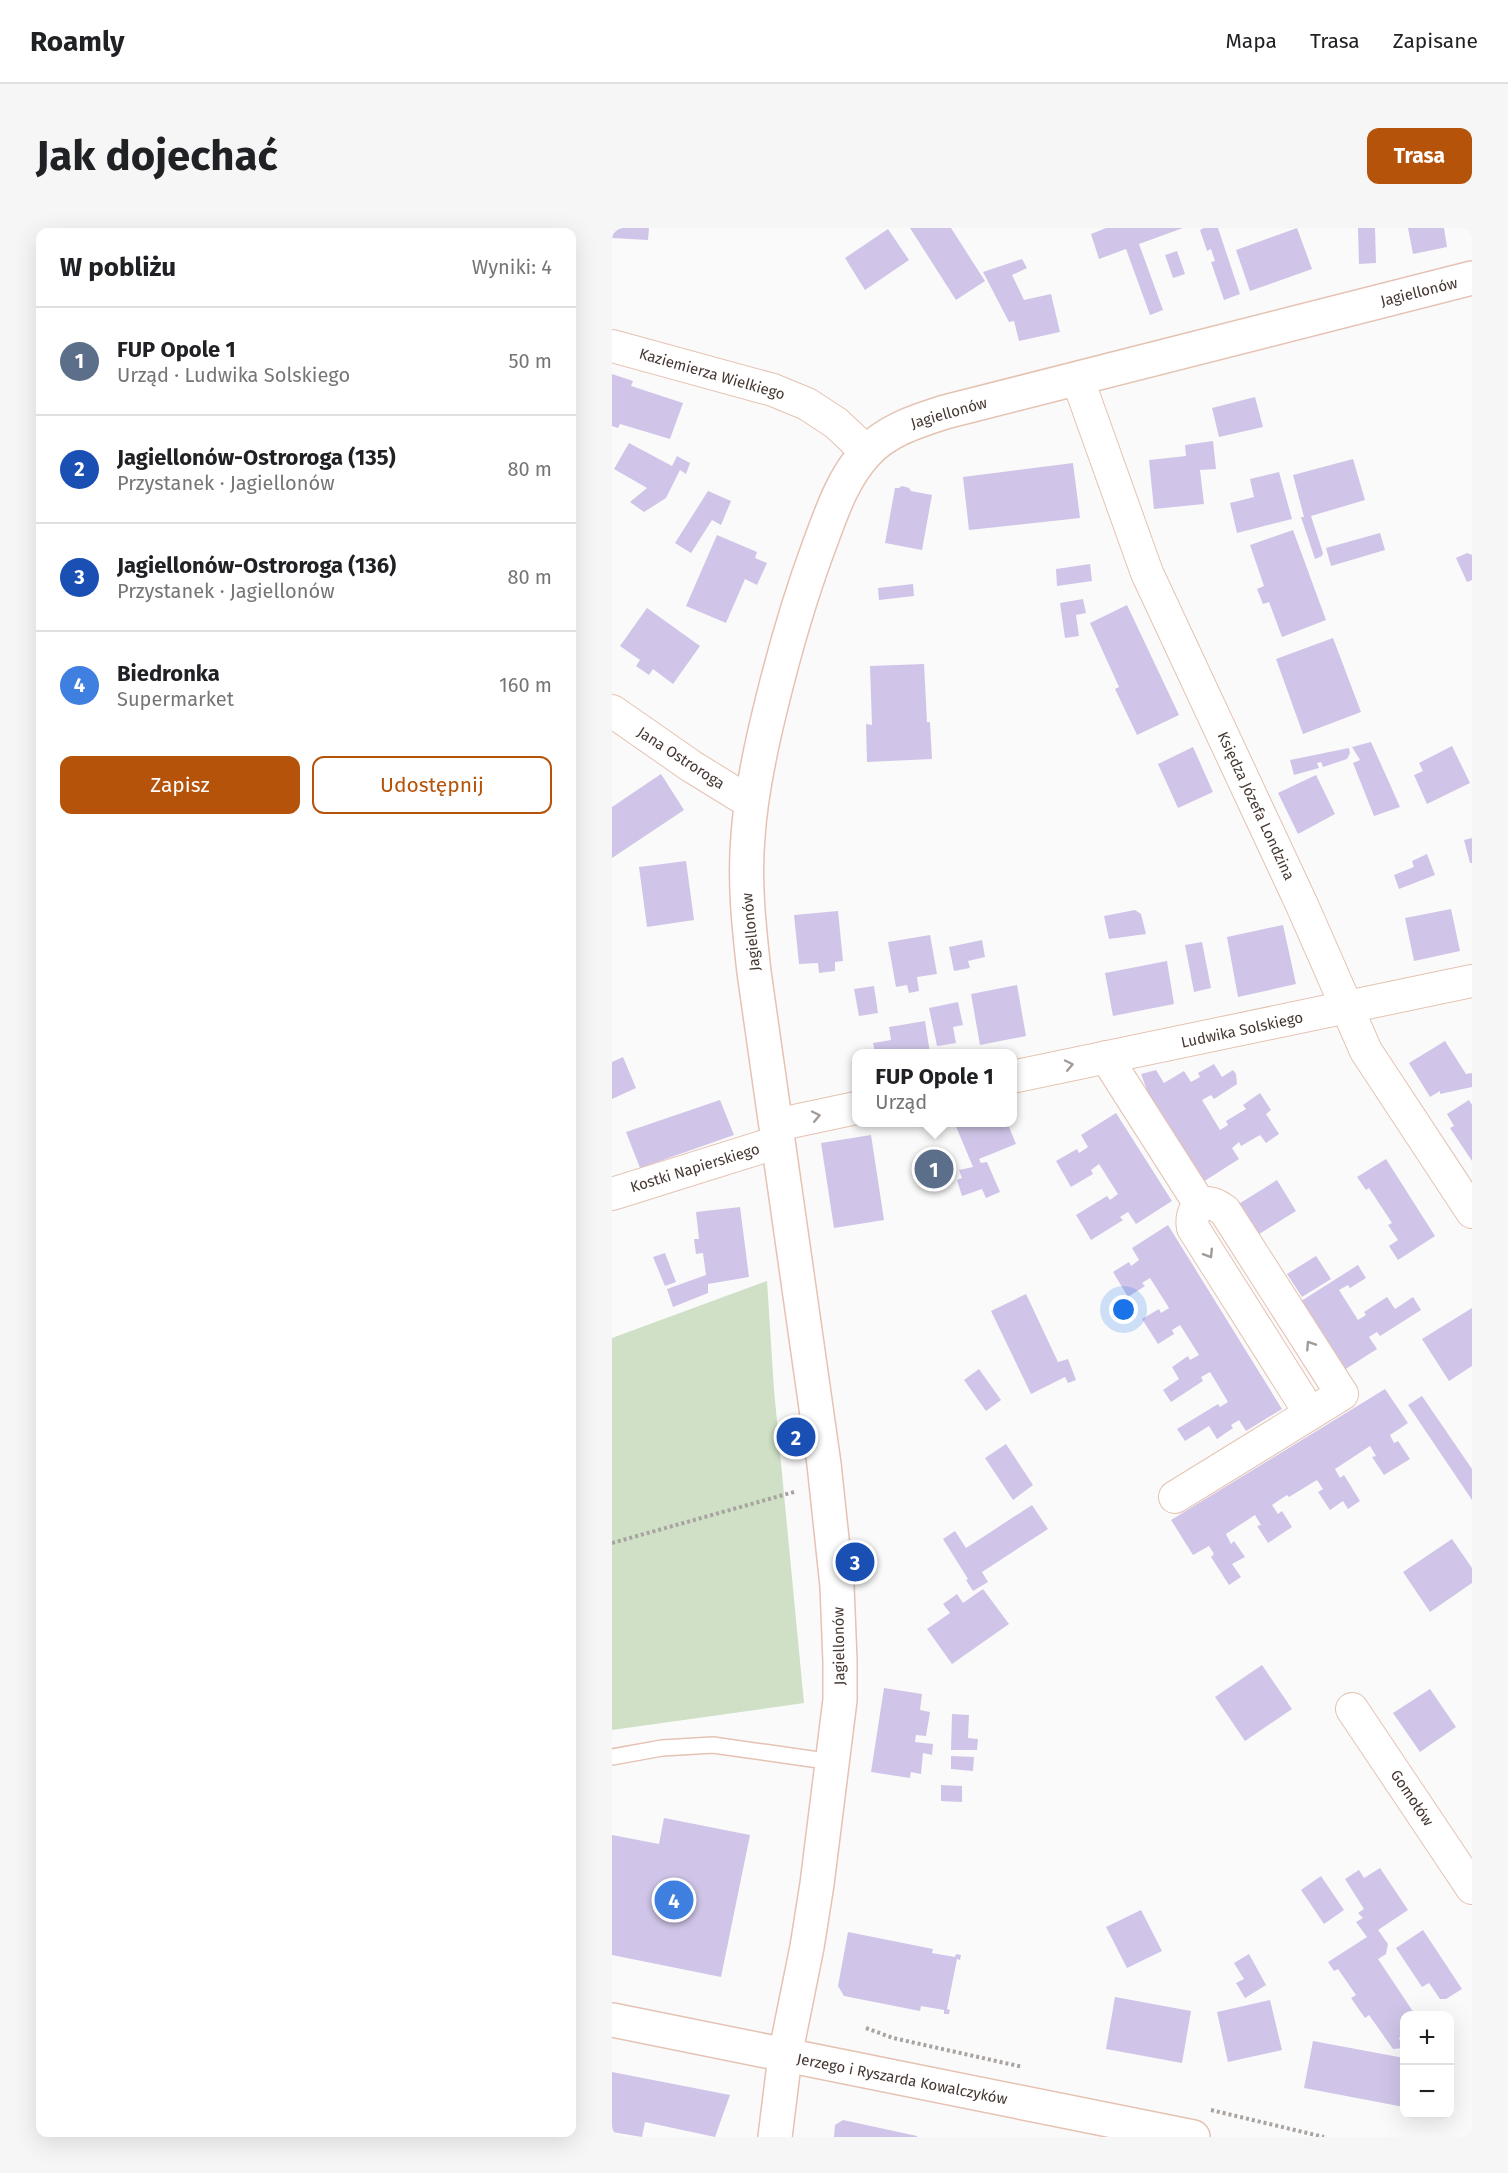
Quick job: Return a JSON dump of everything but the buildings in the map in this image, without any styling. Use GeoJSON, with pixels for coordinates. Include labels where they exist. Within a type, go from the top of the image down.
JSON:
{"type":"FeatureCollection","features":[{"type":"Feature","properties":{"kind":"street","name":"Jagiellonów"},"geometry":{"type":"LineString","coordinates":[[775,2137],[785,2056],[807,1947],[833,1762],[840,1700],[840,1661],[837,1586],[826,1482],[746,895],[751,803],[768,721],[799,602],[830,518],[844,485],[867,452],[890,434],[914,422],[945,412],[1472,278]]}},
{"type":"Feature","properties":{"kind":"street","name":"Kaziemierza Wielkiego"},"geometry":{"type":"LineString","coordinates":[[612,345],[764,387],[807,404],[836,423],[867,452]]}},
{"type":"Feature","properties":{"kind":"street","name":"Księdza Józefa Londzina"},"geometry":{"type":"LineString","coordinates":[[1078,380],[1147,573],[1302,904],[1366,1052],[1472,1212]]}},
{"type":"Feature","properties":{"kind":"street","name":"Jana Ostroroga"},"geometry":{"type":"LineString","coordinates":[[612,711],[691,766],[751,803]]}},
{"type":"Feature","properties":{"kind":"street","name":"Ludwika Solskiego"},"geometry":{"type":"LineString","coordinates":[[1017,1076],[1472,981]]}},
{"type":"Feature","properties":{"kind":"street"},"geometry":{"type":"LineString","coordinates":[[1106,1057],[1200,1203]]}},
{"type":"Feature","properties":{"kind":"street"},"geometry":{"type":"LineString","coordinates":[[777,1133],[852,1109]]}},
{"type":"Feature","properties":{"kind":"street","name":"Kostki Napierskiego"},"geometry":{"type":"LineString","coordinates":[[612,1194],[777,1133]]}},
{"type":"Feature","properties":{"kind":"street"},"geometry":{"type":"LineString","coordinates":[[1175,1497],[1342,1394],[1225,1211],[1209,1202],[1200,1203],[1193,1212],[1191,1220],[1193,1227],[1310,1413]]}},
{"type":"Feature","properties":{"kind":"street","name":"Gomołów"},"geometry":{"type":"LineString","coordinates":[[1352,1709],[1472,1888]]}},
{"type":"Feature","properties":{"kind":"street","name":"Jerzego i Ryszarda Kowalczyków"},"geometry":{"type":"LineString","coordinates":[[612,2020],[1193,2137]]}},
{"type":"Feature","properties":{"kind":"lane"},"geometry":{"type":"LineString","coordinates":[[612,1757],[662,1748],[713,1745],[833,1762]]}},
{"type":"Feature","properties":{"kind":"path"},"geometry":{"type":"LineString","coordinates":[[612,1543],[826,1482]]}},
{"type":"Feature","properties":{"kind":"green space"},"geometry":{"type":"Polygon","coordinates":[[[767,1281],[774,1390],[804,1703],[612,1730],[612,1338],[767,1281]]]}},
{"type":"Feature","properties":{"kind":"place","name":"FUP Opole 1"},"geometry":{"type":"Point","coordinates":[934,1169]}},
{"type":"Feature","properties":{"kind":"place","name":"Jagiellonów-Ostroroga (135)"},"geometry":{"type":"Point","coordinates":[796,1437]}},
{"type":"Feature","properties":{"kind":"place","name":"Jagiellonów-Ostroroga (136)"},"geometry":{"type":"Point","coordinates":[855,1562]}},
{"type":"Feature","properties":{"kind":"place","name":"Biedronka"},"geometry":{"type":"Point","coordinates":[674,1900]}}]}
